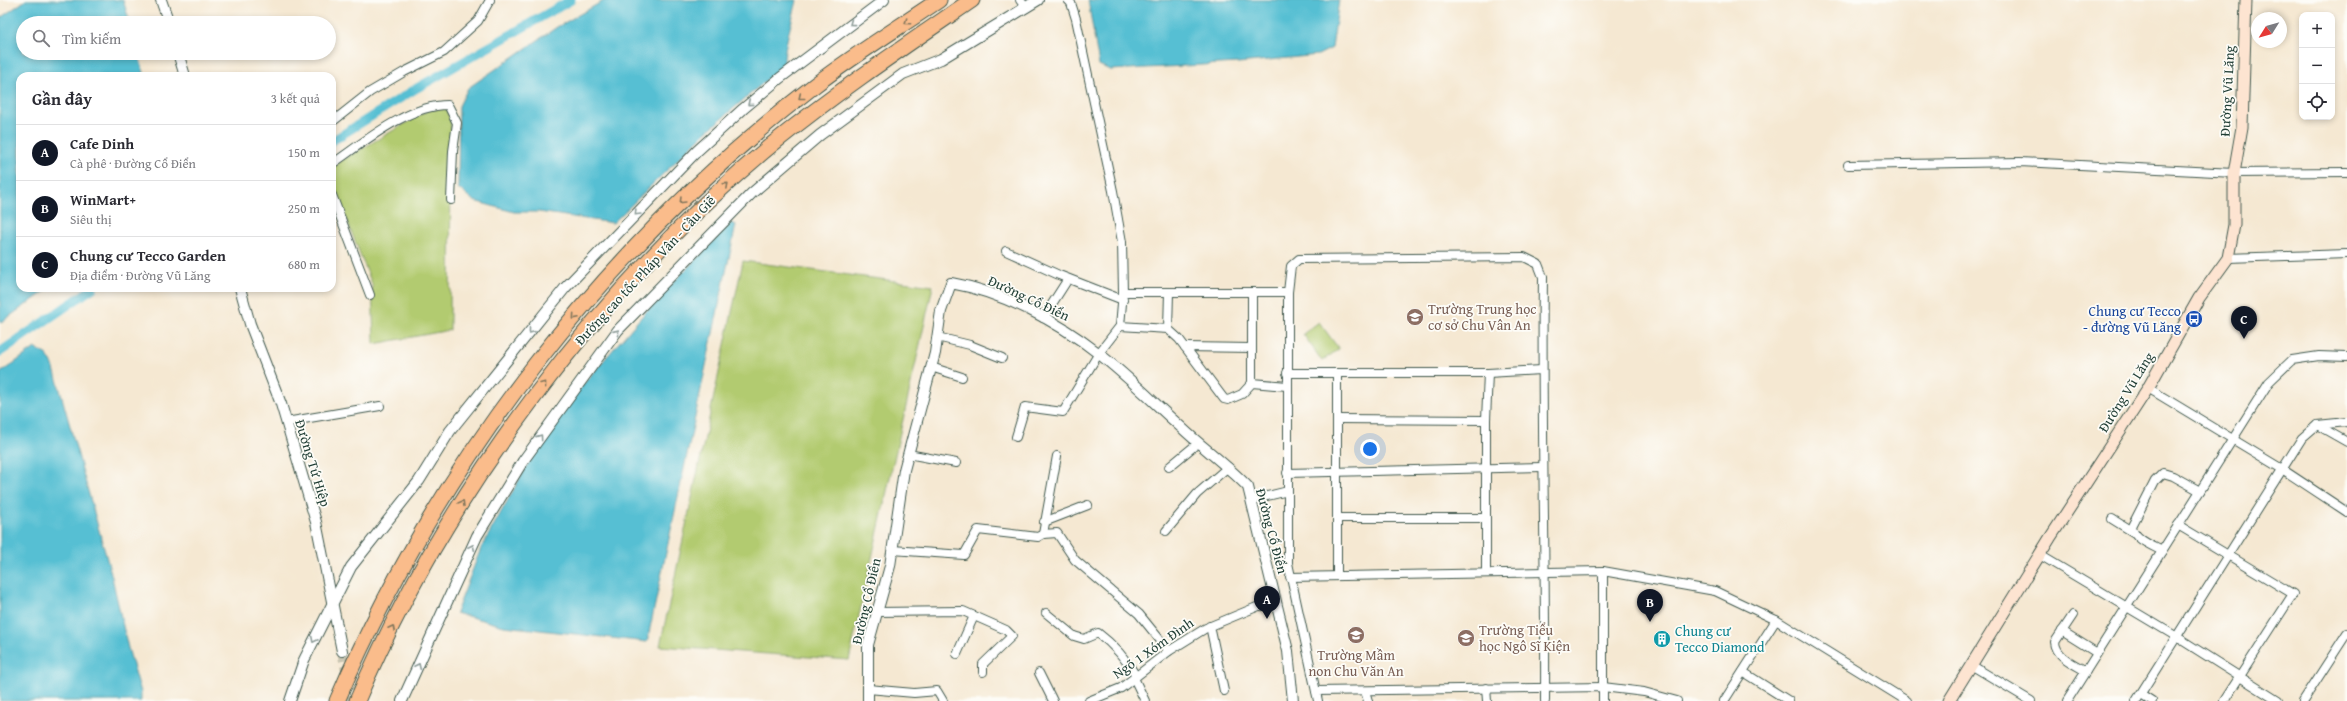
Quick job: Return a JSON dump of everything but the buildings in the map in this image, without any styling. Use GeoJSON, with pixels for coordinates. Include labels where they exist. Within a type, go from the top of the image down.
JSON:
{"type":"FeatureCollection","features":[{"type":"Feature","properties":{"kind":"highway","name":"Đường cao tốc Pháp Vân - Cầu Giẽ"},"geometry":{"type":"LineString","coordinates":[[337,701],[361,646],[411,548],[474,449],[527,376],[585,304],[650,233],[701,182],[760,129],[816,84],[939,0]]}},
{"type":"Feature","properties":{"kind":"highway","name":"Đường cao tốc Pháp Vân - Cầu Giẽ"},"geometry":{"type":"LineString","coordinates":[[357,701],[400,612],[433,550],[471,488],[543,386],[614,299],[710,199],[773,144],[827,100],[972,0]]}},
{"type":"Feature","properties":{"kind":"main road","name":"Đường Vũ Lăng"},"geometry":{"type":"LineString","coordinates":[[1949,701],[2040,555],[2148,388],[2199,298],[2228,258],[2234,225],[2234,173],[2242,127],[2246,0]]}},
{"type":"Feature","properties":{"kind":"street"},"geometry":{"type":"LineString","coordinates":[[162,0],[167,16]]}},
{"type":"Feature","properties":{"kind":"street"},"geometry":{"type":"LineString","coordinates":[[336,119],[370,92],[404,72],[444,52],[478,21],[490,0]]}},
{"type":"Feature","properties":{"kind":"street"},"geometry":{"type":"LineString","coordinates":[[290,701],[304,660],[351,567],[419,481],[450,431],[584,267],[697,151],[743,109],[780,78],[884,0]]}},
{"type":"Feature","properties":{"kind":"street"},"geometry":{"type":"LineString","coordinates":[[402,701],[478,536],[523,461],[618,330],[752,193],[820,135],[903,74],[941,59],[1023,4],[1038,0]]}},
{"type":"Feature","properties":{"kind":"street"},"geometry":{"type":"LineString","coordinates":[[1016,437],[1025,407],[1063,412],[1099,353],[1120,326],[1123,296],[1122,242],[1113,191],[1076,20],[1071,3],[1068,0]]}},
{"type":"Feature","properties":{"kind":"street"},"geometry":{"type":"LineString","coordinates":[[180,60],[184,72]]}},
{"type":"Feature","properties":{"kind":"street"},"geometry":{"type":"LineString","coordinates":[[336,161],[406,117],[436,105],[448,105],[457,123],[453,151],[451,200]]}},
{"type":"Feature","properties":{"kind":"street"},"geometry":{"type":"LineString","coordinates":[[1848,165],[2020,162],[2234,173],[2347,172]]}},
{"type":"Feature","properties":{"kind":"street"},"geometry":{"type":"LineString","coordinates":[[336,206],[370,295]]}},
{"type":"Feature","properties":{"kind":"street"},"geometry":{"type":"LineString","coordinates":[[1006,251],[1068,279],[1123,296],[1169,292],[1288,292]]}},
{"type":"Feature","properties":{"kind":"street"},"geometry":{"type":"LineString","coordinates":[[2228,258],[2347,254]]}},
{"type":"Feature","properties":{"kind":"street"},"geometry":{"type":"LineString","coordinates":[[1318,701],[1288,563],[1287,374],[1288,292],[1291,266],[1299,259],[1524,257],[1538,264],[1543,278],[1542,370],[1545,701]]}},
{"type":"Feature","properties":{"kind":"street"},"geometry":{"type":"LineString","coordinates":[[1043,318],[1068,279]]}},
{"type":"Feature","properties":{"kind":"street","name":"Đường Cổ Điển"},"geometry":{"type":"LineString","coordinates":[[868,701],[868,645],[892,550],[908,454],[931,367],[941,311],[951,283],[970,286],[1069,331],[1099,353],[1198,443],[1228,467],[1248,487],[1288,651],[1291,700]]}},
{"type":"Feature","properties":{"kind":"street","name":"Đường Tứ Hiệp"},"geometry":{"type":"LineString","coordinates":[[241,292],[250,324],[282,404],[316,522],[342,651]]}},
{"type":"Feature","properties":{"kind":"street"},"geometry":{"type":"LineString","coordinates":[[1168,329],[1169,292]]}},
{"type":"Feature","properties":{"kind":"street"},"geometry":{"type":"LineString","coordinates":[[1120,326],[1168,329],[1185,347],[1224,399],[1228,400],[1242,394],[1252,383],[1252,292]]}},
{"type":"Feature","properties":{"kind":"street"},"geometry":{"type":"LineString","coordinates":[[937,337],[970,345],[1002,358]]}},
{"type":"Feature","properties":{"kind":"street"},"geometry":{"type":"LineString","coordinates":[[1185,347],[1252,348]]}},
{"type":"Feature","properties":{"kind":"street"},"geometry":{"type":"LineString","coordinates":[[2067,701],[2269,382],[2292,360],[2319,356],[2347,357]]}},
{"type":"Feature","properties":{"kind":"street"},"geometry":{"type":"LineString","coordinates":[[931,367],[962,377]]}},
{"type":"Feature","properties":{"kind":"street"},"geometry":{"type":"LineString","coordinates":[[1287,374],[1488,373],[1542,370]]}},
{"type":"Feature","properties":{"kind":"street"},"geometry":{"type":"LineString","coordinates":[[1337,373],[1337,576]]}},
{"type":"Feature","properties":{"kind":"street"},"geometry":{"type":"LineString","coordinates":[[1486,572],[1486,420],[1488,373]]}},
{"type":"Feature","properties":{"kind":"street"},"geometry":{"type":"LineString","coordinates":[[1252,383],[1287,386]]}},
{"type":"Feature","properties":{"kind":"street"},"geometry":{"type":"LineString","coordinates":[[2148,388],[2232,441],[2282,469],[2347,512]]}},
{"type":"Feature","properties":{"kind":"street"},"geometry":{"type":"LineString","coordinates":[[286,422],[380,406]]}},
{"type":"Feature","properties":{"kind":"street"},"geometry":{"type":"LineString","coordinates":[[1337,419],[1486,420]]}},
{"type":"Feature","properties":{"kind":"street"},"geometry":{"type":"LineString","coordinates":[[2152,701],[2139,697],[2302,438],[2317,425],[2347,422]]}},
{"type":"Feature","properties":{"kind":"street"},"geometry":{"type":"LineString","coordinates":[[2317,425],[2347,442]]}},
{"type":"Feature","properties":{"kind":"street"},"geometry":{"type":"LineString","coordinates":[[1169,467],[1198,443]]}},
{"type":"Feature","properties":{"kind":"street"},"geometry":{"type":"LineString","coordinates":[[908,454],[956,462]]}},
{"type":"Feature","properties":{"kind":"street"},"geometry":{"type":"LineString","coordinates":[[1043,534],[1057,456]]}},
{"type":"Feature","properties":{"kind":"street"},"geometry":{"type":"LineString","coordinates":[[1166,531],[1197,494],[1228,467]]}},
{"type":"Feature","properties":{"kind":"street"},"geometry":{"type":"LineString","coordinates":[[1287,473],[1543,467]]}},
{"type":"Feature","properties":{"kind":"street"},"geometry":{"type":"LineString","coordinates":[[2133,532],[2132,526],[2155,481],[2163,474],[2173,476],[2200,491]]}},
{"type":"Feature","properties":{"kind":"street"},"geometry":{"type":"LineString","coordinates":[[1251,500],[1288,491]]}},
{"type":"Feature","properties":{"kind":"street"},"geometry":{"type":"LineString","coordinates":[[1044,522],[1088,505]]}},
{"type":"Feature","properties":{"kind":"street"},"geometry":{"type":"LineString","coordinates":[[1337,518],[1486,518]]}},
{"type":"Feature","properties":{"kind":"street"},"geometry":{"type":"LineString","coordinates":[[2112,519],[2162,551]]}},
{"type":"Feature","properties":{"kind":"street"},"geometry":{"type":"LineString","coordinates":[[2178,525],[2293,594],[2224,701]]}},
{"type":"Feature","properties":{"kind":"street"},"geometry":{"type":"LineString","coordinates":[[892,550],[964,555],[978,530],[1038,537],[1043,534],[1057,533],[1075,560],[1139,614],[1169,651]]}},
{"type":"Feature","properties":{"kind":"street"},"geometry":{"type":"LineString","coordinates":[[2040,555],[2127,606],[2278,701]]}},
{"type":"Feature","properties":{"kind":"street"},"geometry":{"type":"LineString","coordinates":[[1603,571],[1603,701]]}},
{"type":"Feature","properties":{"kind":"street"},"geometry":{"type":"LineString","coordinates":[[1290,577],[1486,572],[1603,571],[1715,591],[1776,620],[1896,698],[1907,701]]}},
{"type":"Feature","properties":{"kind":"street","name":"Ngõ 1 Xóm Đình"},"geometry":{"type":"LineString","coordinates":[[1090,701],[1121,688],[1169,651],[1210,626],[1259,606],[1277,605]]}},
{"type":"Feature","properties":{"kind":"street"},"geometry":{"type":"LineString","coordinates":[[877,612],[963,611],[1006,630],[1012,636],[983,664],[983,672]]}},
{"type":"Feature","properties":{"kind":"street","name":"Ngõ 1 Xóm Đình"},"geometry":{"type":"LineString","coordinates":[[1046,613],[1074,636],[1084,638],[1098,633],[1110,641],[1126,659],[1146,701]]}},
{"type":"Feature","properties":{"kind":"street"},"geometry":{"type":"LineString","coordinates":[[2073,615],[2055,642],[2058,652],[2086,671]]}},
{"type":"Feature","properties":{"kind":"street"},"geometry":{"type":"LineString","coordinates":[[957,654],[974,616]]}},
{"type":"Feature","properties":{"kind":"street"},"geometry":{"type":"LineString","coordinates":[[1724,701],[1776,620]]}},
{"type":"Feature","properties":{"kind":"street","name":"Ngõ 1 Xóm Đình"},"geometry":{"type":"LineString","coordinates":[[1210,626],[1224,692]]}},
{"type":"Feature","properties":{"kind":"street"},"geometry":{"type":"LineString","coordinates":[[2062,631],[2097,653]]}},
{"type":"Feature","properties":{"kind":"street"},"geometry":{"type":"LineString","coordinates":[[2303,701],[2347,633]]}},
{"type":"Feature","properties":{"kind":"street"},"geometry":{"type":"LineString","coordinates":[[1971,665],[2030,701]]}},
{"type":"Feature","properties":{"kind":"street"},"geometry":{"type":"LineString","coordinates":[[1743,672],[1789,701]]}},
{"type":"Feature","properties":{"kind":"street"},"geometry":{"type":"LineString","coordinates":[[1039,673],[1054,701]]}},
{"type":"Feature","properties":{"kind":"street"},"geometry":{"type":"LineString","coordinates":[[1316,691],[1603,687],[1644,692],[1677,701]]}},
{"type":"Feature","properties":{"kind":"street"},"geometry":{"type":"LineString","coordinates":[[1486,688],[1487,701]]}},
{"type":"Feature","properties":{"kind":"street"},"geometry":{"type":"LineString","coordinates":[[868,690],[902,690],[914,693],[937,691],[943,701]]}},
{"type":"Feature","properties":{"kind":"street"},"geometry":{"type":"LineString","coordinates":[[1365,691],[1368,701]]}},
{"type":"Feature","properties":{"kind":"green space"},"geometry":{"type":"Polygon","coordinates":[[[446,108],[451,122],[450,330],[374,344],[372,284],[336,194],[336,164],[430,109],[446,108]]]}},
{"type":"Feature","properties":{"kind":"green space"},"geometry":{"type":"Polygon","coordinates":[[[743,261],[933,286],[849,660],[660,646],[743,261]]]}},
{"type":"Feature","properties":{"kind":"green space"},"geometry":{"type":"Polygon","coordinates":[[[1319,322],[1339,349],[1322,361],[1303,334],[1319,322]]]}},
{"type":"Feature","properties":{"kind":"water"},"geometry":{"type":"Polygon","coordinates":[[[26,0],[123,0],[128,16],[16,16],[16,60],[140,60],[144,72],[16,72],[16,292],[44,292],[0,323],[0,18],[26,0]]]}},
{"type":"Feature","properties":{"kind":"water"},"geometry":{"type":"Polygon","coordinates":[[[605,0],[797,0],[787,42],[784,65],[705,133],[613,223],[539,212],[514,212],[474,201],[458,188],[459,106],[468,88],[557,27],[605,0]]]}},
{"type":"Feature","properties":{"kind":"water"},"geometry":{"type":"Polygon","coordinates":[[[1088,0],[1339,0],[1332,48],[1318,55],[1238,63],[1110,70],[1099,65],[1088,0]]]}},
{"type":"Feature","properties":{"kind":"water"},"geometry":{"type":"Polygon","coordinates":[[[731,223],[736,225],[647,642],[504,626],[456,613],[481,548],[529,462],[584,383],[656,300],[731,223]]]}},
{"type":"Feature","properties":{"kind":"water"},"geometry":{"type":"Polygon","coordinates":[[[35,348],[47,355],[53,365],[112,577],[128,648],[141,692],[141,701],[0,701],[0,373],[35,348]]]}},
{"type":"Feature","properties":{"kind":"waterway"},"geometry":{"type":"LineString","coordinates":[[336,139],[417,88],[571,0]]}},
{"type":"Feature","properties":{"kind":"waterway"},"geometry":{"type":"LineString","coordinates":[[0,352],[87,292]]}},
{"type":"Feature","properties":{"kind":"tunnel"},"geometry":{"type":"LineString","coordinates":[[342,651],[352,701]]}},
{"type":"Feature","properties":{"kind":"place","name":"Trường Trung học cơ sở Chu Vân An"},"geometry":{"type":"Point","coordinates":[1415,317]}},
{"type":"Feature","properties":{"kind":"place","name":"Chung cư Tecco - đường Vũ Lăng"},"geometry":{"type":"Point","coordinates":[2194,319]}},
{"type":"Feature","properties":{"kind":"place","name":"Chung cư Tecco Garden"},"geometry":{"type":"Point","coordinates":[2244,339]}},
{"type":"Feature","properties":{"kind":"place","name":"Cafe Dinh"},"geometry":{"type":"Point","coordinates":[1267,619]}},
{"type":"Feature","properties":{"kind":"place","name":"WinMart+"},"geometry":{"type":"Point","coordinates":[1650,622]}},
{"type":"Feature","properties":{"kind":"place","name":"Trường Mầm non Chu Văn An"},"geometry":{"type":"Point","coordinates":[1356,635]}},
{"type":"Feature","properties":{"kind":"place","name":"Trường Tiểu học Ngô Sĩ Kiện"},"geometry":{"type":"Point","coordinates":[1466,638]}},
{"type":"Feature","properties":{"kind":"place","name":"Chung cư Tecco Diamond"},"geometry":{"type":"Point","coordinates":[1662,639]}}]}
